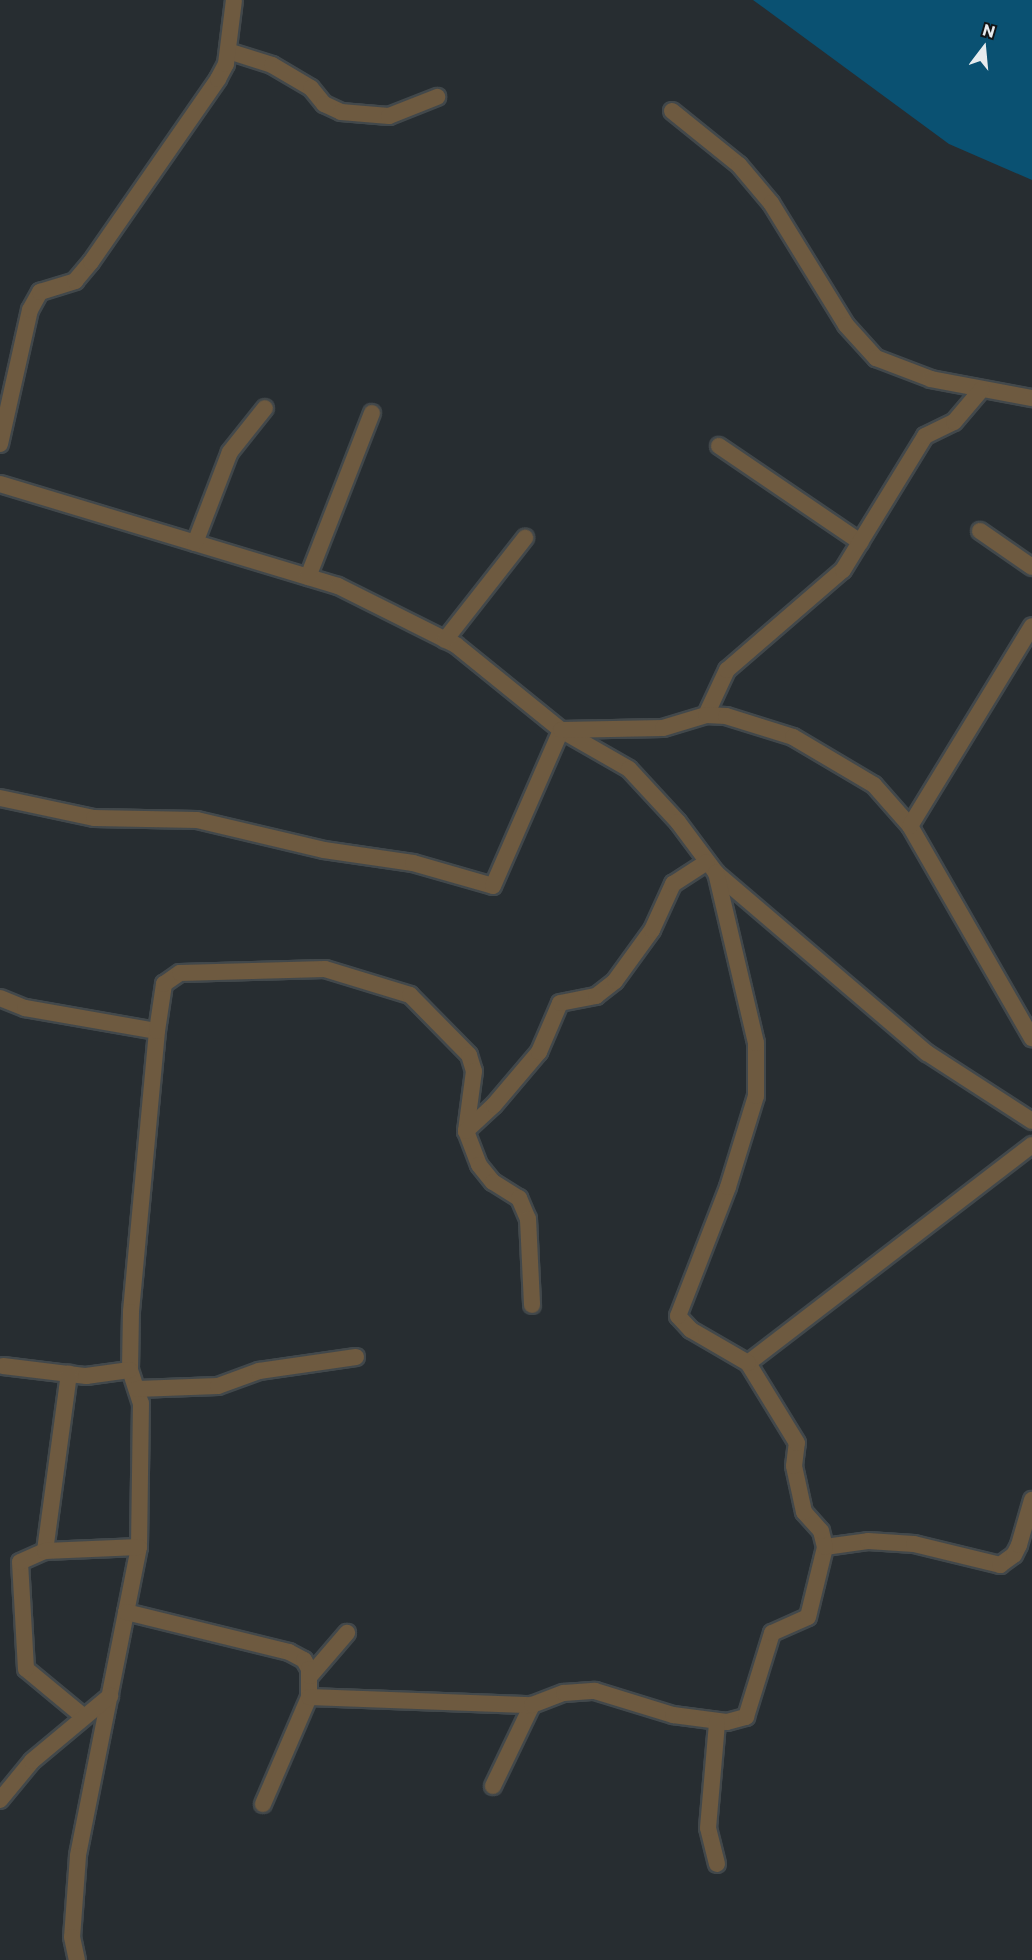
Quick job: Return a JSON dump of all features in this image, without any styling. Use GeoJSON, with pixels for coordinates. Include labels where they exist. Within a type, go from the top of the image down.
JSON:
{"type":"FeatureCollection","features":[{"type":"Feature","properties":{"kind":"street"},"geometry":{"type":"LineString","coordinates":[[0,444],[30,310],[40,292],[75,281],[91,262],[218,79],[228,51],[234,0]]}},
{"type":"Feature","properties":{"kind":"street"},"geometry":{"type":"LineString","coordinates":[[228,51],[272,65],[311,88],[324,104],[341,112],[389,116],[437,97]]}},
{"type":"Feature","properties":{"kind":"street"},"geometry":{"type":"LineString","coordinates":[[672,111],[739,165],[771,203],[846,325],[876,357],[931,379],[1032,398]]}},
{"type":"Feature","properties":{"kind":"street"},"geometry":{"type":"LineString","coordinates":[[706,715],[727,670],[824,590],[843,570],[925,436],[954,422],[982,389]]}},
{"type":"Feature","properties":{"kind":"street"},"geometry":{"type":"LineString","coordinates":[[195,543],[230,452],[265,408]]}},
{"type":"Feature","properties":{"kind":"street"},"geometry":{"type":"LineString","coordinates":[[308,577],[372,413]]}},
{"type":"Feature","properties":{"kind":"street"},"geometry":{"type":"LineString","coordinates":[[719,446],[860,542]]}},
{"type":"Feature","properties":{"kind":"street"},"geometry":{"type":"LineString","coordinates":[[2,489],[338,586],[445,640],[561,730],[629,769],[678,822],[711,868],[927,1053],[1032,1121]]}},
{"type":"Feature","properties":{"kind":"street"},"geometry":{"type":"LineString","coordinates":[[980,531],[1032,567]]}},
{"type":"Feature","properties":{"kind":"street"},"geometry":{"type":"LineString","coordinates":[[445,640],[525,538]]}},
{"type":"Feature","properties":{"kind":"street"},"geometry":{"type":"LineString","coordinates":[[910,826],[1032,626]]}},
{"type":"Feature","properties":{"kind":"street"},"geometry":{"type":"LineString","coordinates":[[561,730],[663,728],[706,715],[726,716],[793,737],[874,785],[910,826],[1032,1038]]}},
{"type":"Feature","properties":{"kind":"street"},"geometry":{"type":"LineString","coordinates":[[0,798],[94,818],[196,820],[324,850],[413,863],[493,886],[561,730]]}},
{"type":"Feature","properties":{"kind":"street"},"geometry":{"type":"LineString","coordinates":[[466,1131],[494,1105],[539,1052],[560,1003],[596,996],[615,981],[652,930],[673,884],[711,868]]}},
{"type":"Feature","properties":{"kind":"street"},"geometry":{"type":"LineString","coordinates":[[309,1697],[532,1704],[564,1693],[595,1691],[673,1715],[717,1722],[746,1717],[772,1633],[808,1617],[825,1547],[821,1531],[804,1512],[794,1466],[797,1443],[748,1364],[691,1330],[678,1316],[728,1187],[756,1096],[756,1043],[711,868]]}},
{"type":"Feature","properties":{"kind":"street"},"geometry":{"type":"LineString","coordinates":[[77,1960],[72,1937],[78,1856],[139,1547],[141,1403],[130,1370],[131,1312],[157,1030],[164,984],[180,973],[325,969],[372,981],[410,995],[469,1054],[474,1071],[466,1131],[479,1165],[493,1182],[519,1198],[528,1219],[532,1305]]}},
{"type":"Feature","properties":{"kind":"street"},"geometry":{"type":"LineString","coordinates":[[0,998],[25,1008],[157,1030]]}},
{"type":"Feature","properties":{"kind":"street"},"geometry":{"type":"LineString","coordinates":[[748,1364],[1032,1145]]}},
{"type":"Feature","properties":{"kind":"street"},"geometry":{"type":"LineString","coordinates":[[136,1389],[218,1386],[259,1371],[356,1357]]}},
{"type":"Feature","properties":{"kind":"street"},"geometry":{"type":"LineString","coordinates":[[3,1366],[69,1374],[130,1370]]}},
{"type":"Feature","properties":{"kind":"street"},"geometry":{"type":"LineString","coordinates":[[45,1551],[69,1374]]}},
{"type":"Feature","properties":{"kind":"street"},"geometry":{"type":"LineString","coordinates":[[825,1547],[868,1541],[914,1544],[1000,1565],[1019,1545],[1032,1500]]}},
{"type":"Feature","properties":{"kind":"street"},"geometry":{"type":"LineString","coordinates":[[84,1717],[26,1669],[20,1562],[45,1551],[139,1547]]}},
{"type":"Feature","properties":{"kind":"street"},"geometry":{"type":"LineString","coordinates":[[126,1612],[289,1652],[304,1660],[310,1676],[309,1697],[263,1804]]}},
{"type":"Feature","properties":{"kind":"street"},"geometry":{"type":"LineString","coordinates":[[310,1676],[347,1633]]}},
{"type":"Feature","properties":{"kind":"street"},"geometry":{"type":"LineString","coordinates":[[0,1800],[32,1761],[110,1696]]}},
{"type":"Feature","properties":{"kind":"street"},"geometry":{"type":"LineString","coordinates":[[493,1786],[532,1704]]}},
{"type":"Feature","properties":{"kind":"street"},"geometry":{"type":"LineString","coordinates":[[717,1722],[708,1828],[717,1863]]}},
{"type":"Feature","properties":{"kind":"water"},"geometry":{"type":"Polygon","coordinates":[[[753,0],[1032,0],[1032,180],[949,144],[753,0]]]}}]}
